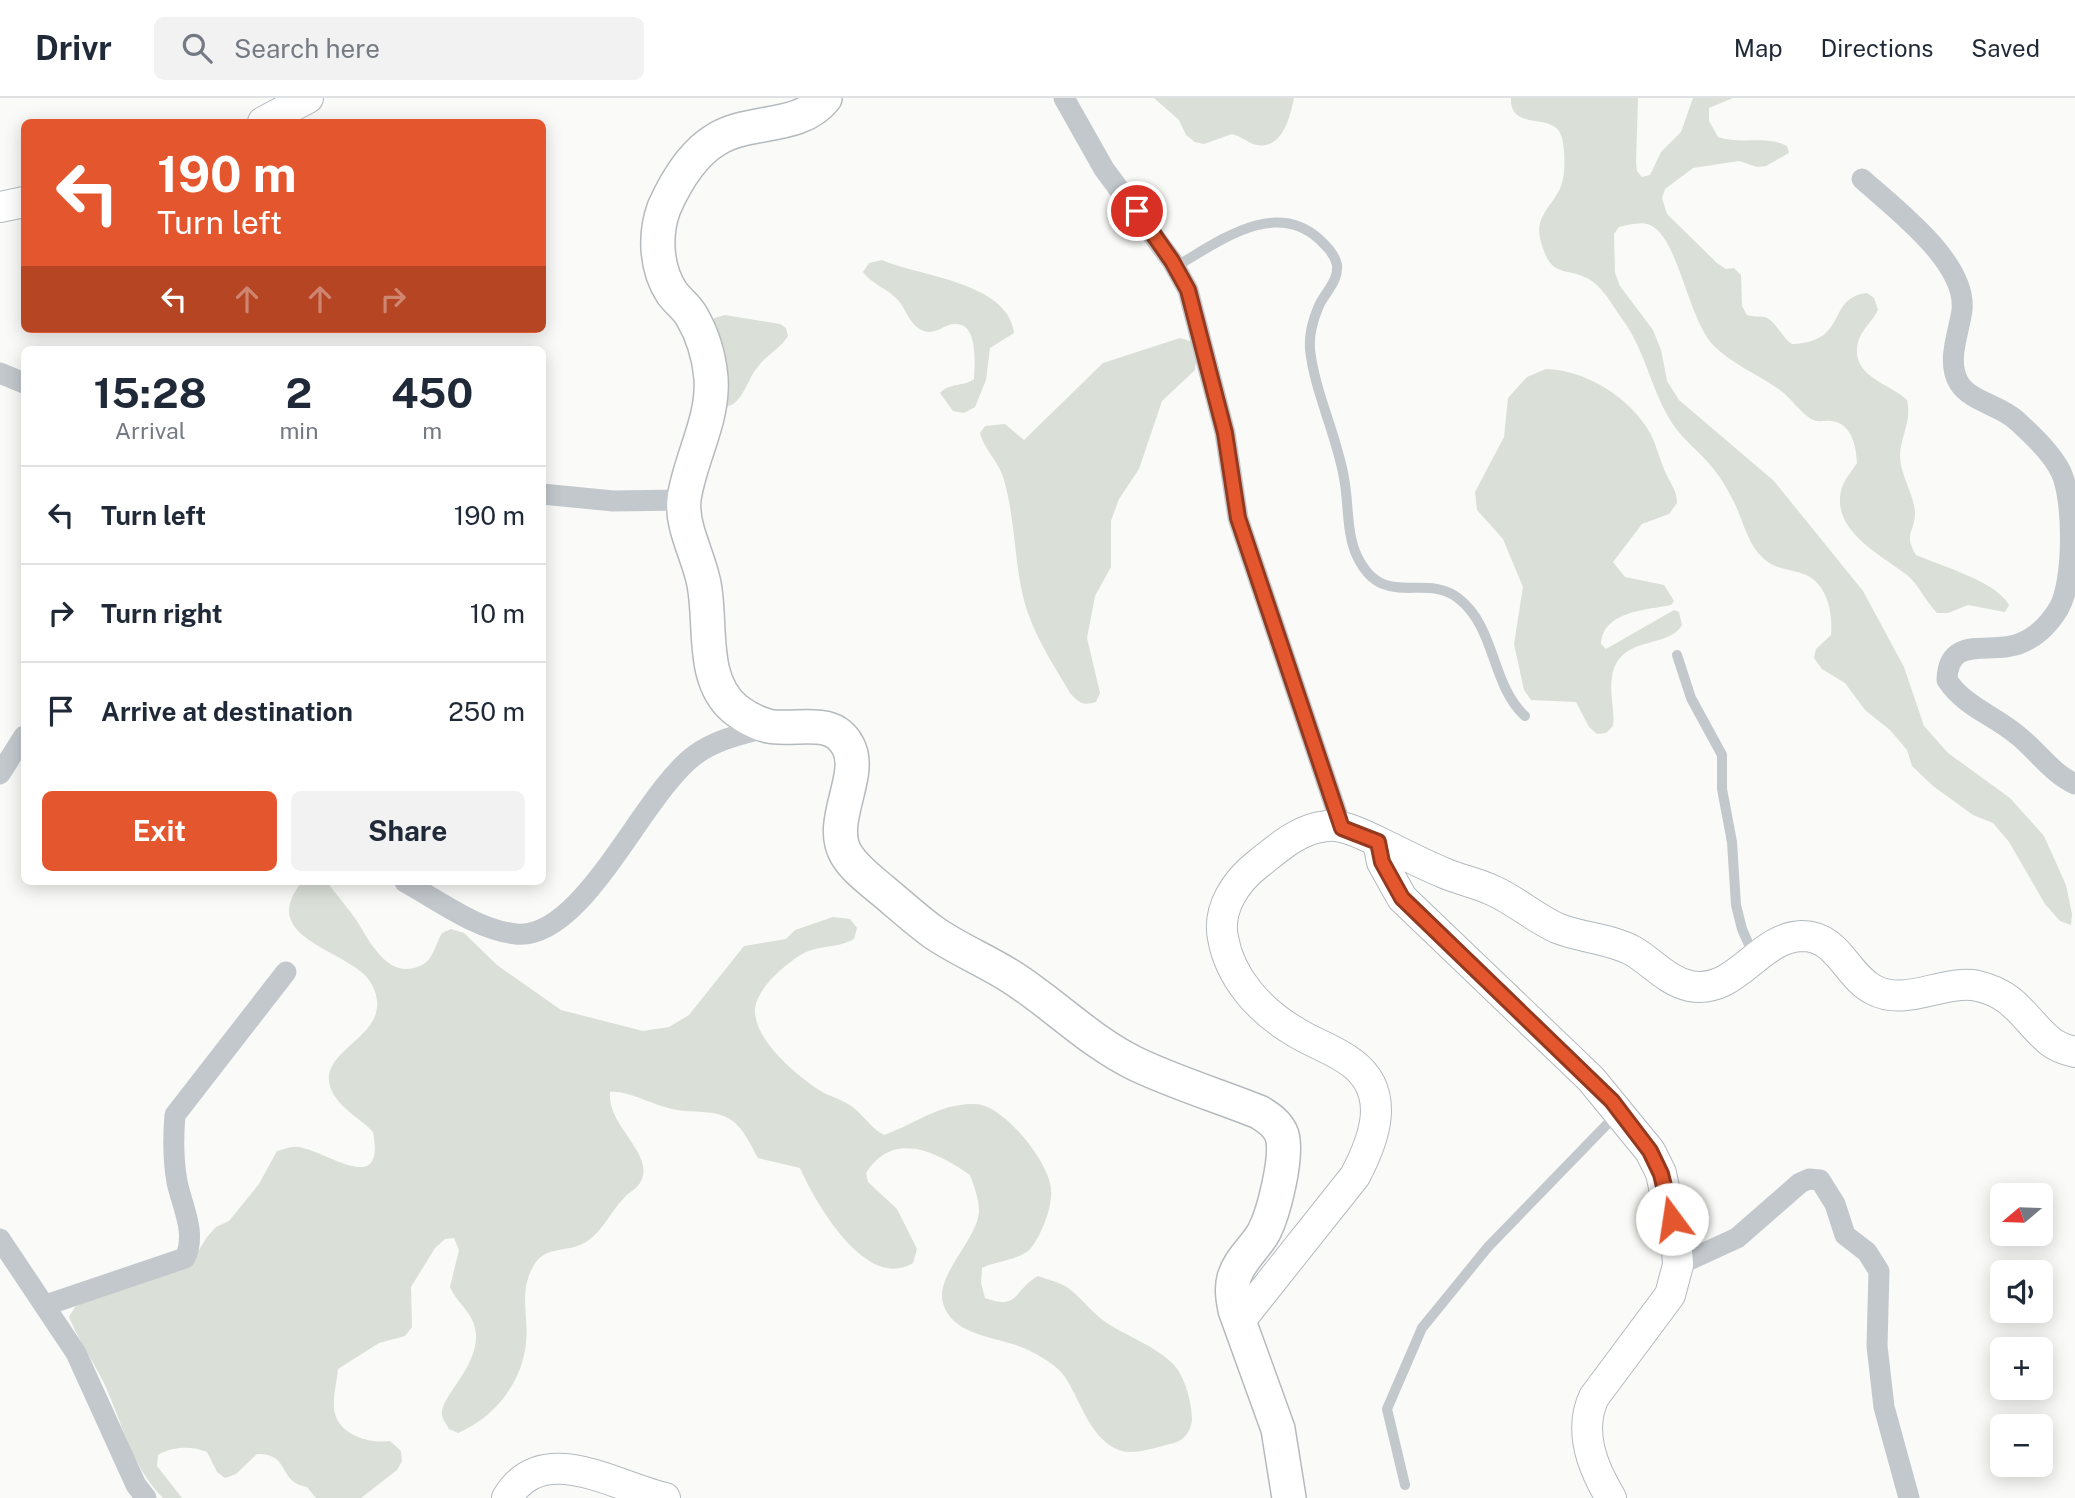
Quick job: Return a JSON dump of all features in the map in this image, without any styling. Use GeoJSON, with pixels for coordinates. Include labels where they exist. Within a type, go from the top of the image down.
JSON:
{"type":"FeatureCollection","features":[{"type":"Feature","properties":{"kind":"main road"},"geometry":{"type":"LineString","coordinates":[[269,119],[308,98]]}},
{"type":"Feature","properties":{"kind":"main road"},"geometry":{"type":"LineString","coordinates":[[825,98],[818,106],[786,121],[717,138],[684,170],[663,211],[657,239],[660,268],[672,292],[690,313],[706,344],[711,380],[708,418],[684,500],[684,516],[704,582],[710,655],[718,684],[731,706],[747,718],[771,727],[824,728],[840,734],[851,750],[840,828],[844,851],[860,872],[933,932],[1009,975],[1133,1063],[1259,1112],[1275,1122],[1282,1136],[1282,1162],[1271,1215],[1263,1233],[1239,1266],[1232,1293],[1239,1322],[1278,1429],[1289,1498]]}},
{"type":"Feature","properties":{"kind":"main road"},"geometry":{"type":"LineString","coordinates":[[0,206],[21,202]]}},
{"type":"Feature","properties":{"kind":"main road"},"geometry":{"type":"LineString","coordinates":[[1239,1322],[1355,1176],[1368,1151],[1376,1125],[1376,1097],[1369,1079],[1353,1063],[1296,1033],[1252,997],[1233,968],[1222,937],[1224,911],[1231,891],[1247,872],[1304,831],[1329,825],[1378,842],[1445,874],[1492,890],[1559,929],[1588,934],[1634,952],[1671,979],[1690,986],[1710,986],[1723,982],[1774,944],[1804,936],[1834,948],[1863,983],[1889,996],[1954,985],[1987,989],[2015,1005],[2051,1044],[2075,1052]]}},
{"type":"Feature","properties":{"kind":"main road"},"geometry":{"type":"LineString","coordinates":[[1378,842],[1382,862],[1402,898],[1591,1079],[1620,1111],[1650,1151],[1661,1174],[1678,1265],[1670,1295],[1594,1397],[1587,1413],[1588,1447],[1611,1498]]}},
{"type":"Feature","properties":{"kind":"main road"},"geometry":{"type":"LineString","coordinates":[[507,1498],[524,1476],[541,1468],[560,1468],[585,1472],[665,1498]]}},
{"type":"Feature","properties":{"kind":"street"},"geometry":{"type":"LineString","coordinates":[[1064,98],[1104,169],[1175,267],[1188,290],[1213,379],[1245,542],[1342,828]]}},
{"type":"Feature","properties":{"kind":"street"},"geometry":{"type":"LineString","coordinates":[[1862,179],[1929,242],[1948,266],[1961,293],[1954,367],[1959,382],[1967,392],[2015,419],[2056,463],[2062,474],[2068,502],[2069,570],[2067,589],[2060,606],[2036,635],[2020,644],[1962,651],[1953,657],[1947,669],[1947,681],[1954,691],[2015,733],[2043,761],[2075,783]]}},
{"type":"Feature","properties":{"kind":"street"},"geometry":{"type":"LineString","coordinates":[[0,373],[21,382]]}},
{"type":"Feature","properties":{"kind":"street"},"geometry":{"type":"LineString","coordinates":[[546,494],[614,501],[684,500]]}},
{"type":"Feature","properties":{"kind":"street"},"geometry":{"type":"LineString","coordinates":[[411,885],[477,921],[514,934],[542,930],[567,914],[582,898],[662,787],[694,755],[721,740],[771,727]]}},
{"type":"Feature","properties":{"kind":"street"},"geometry":{"type":"LineString","coordinates":[[0,774],[21,741]]}},
{"type":"Feature","properties":{"kind":"street"},"geometry":{"type":"LineString","coordinates":[[46,1305],[185,1258],[190,1248],[190,1234],[176,1169],[173,1143],[175,1115],[286,972]]}},
{"type":"Feature","properties":{"kind":"street"},"geometry":{"type":"LineString","coordinates":[[1678,1265],[1737,1238],[1800,1183],[1809,1179],[1820,1180],[1835,1204],[1845,1236],[1867,1252],[1876,1262],[1879,1271],[1877,1346],[1884,1407],[1909,1498]]}},
{"type":"Feature","properties":{"kind":"street"},"geometry":{"type":"LineString","coordinates":[[0,1239],[76,1353],[136,1485],[146,1498]]}},
{"type":"Feature","properties":{"kind":"lane"},"geometry":{"type":"LineString","coordinates":[[1175,267],[1223,239],[1271,221],[1286,222],[1310,230],[1333,255],[1336,275],[1318,306],[1310,349],[1344,477],[1356,555],[1376,582],[1388,587],[1437,590],[1456,596],[1479,626],[1506,696],[1525,716]]}},
{"type":"Feature","properties":{"kind":"lane"},"geometry":{"type":"LineString","coordinates":[[1678,655],[1691,698],[1721,754],[1722,789],[1732,842],[1736,905],[1742,929],[1755,958]]}},
{"type":"Feature","properties":{"kind":"lane"},"geometry":{"type":"LineString","coordinates":[[1405,1485],[1387,1409],[1422,1328],[1488,1247],[1620,1111]]}},
{"type":"Feature","properties":{"kind":"shaded area"},"geometry":{"type":"Polygon","coordinates":[[[1154,98],[1294,98],[1283,132],[1271,143],[1263,145],[1253,144],[1232,134],[1204,144],[1195,142],[1186,135],[1179,120],[1154,98]]]}},
{"type":"Feature","properties":{"kind":"shaded area"},"geometry":{"type":"Polygon","coordinates":[[[1511,98],[1638,98],[1636,162],[1637,171],[1642,177],[1650,175],[1661,152],[1681,132],[1693,98],[1733,98],[1709,108],[1709,121],[1718,137],[1770,141],[1787,146],[1789,153],[1766,166],[1757,167],[1739,161],[1693,168],[1665,189],[1662,198],[1667,214],[1717,263],[1726,269],[1734,268],[1741,275],[1742,306],[1747,315],[1769,319],[1792,344],[1822,336],[1846,303],[1854,297],[1867,293],[1874,298],[1878,310],[1858,342],[1857,354],[1865,371],[1907,400],[1908,415],[1900,454],[1915,513],[1910,537],[1912,548],[1916,555],[1967,575],[1992,589],[2009,605],[2005,612],[1968,605],[1948,613],[1937,613],[1907,575],[1872,550],[1851,530],[1840,505],[1842,487],[1857,463],[1852,437],[1839,423],[1811,419],[1780,390],[1714,346],[1697,317],[1676,262],[1660,233],[1646,224],[1619,227],[1614,234],[1615,273],[1620,286],[1653,330],[1661,350],[1667,381],[1679,400],[1774,481],[1863,591],[1904,667],[1924,726],[1948,753],[2010,798],[2044,836],[2066,885],[2072,914],[2071,925],[2060,921],[2045,904],[2009,842],[1993,823],[1973,815],[1933,786],[1912,766],[1907,750],[1890,730],[1865,710],[1845,683],[1822,669],[1814,658],[1816,649],[1831,635],[1830,609],[1824,593],[1806,575],[1773,565],[1758,552],[1721,479],[1672,423],[1632,335],[1610,301],[1592,281],[1554,267],[1544,252],[1540,223],[1563,181],[1562,138],[1558,130],[1551,125],[1517,115],[1512,109],[1511,98]]]}},
{"type":"Feature","properties":{"kind":"shaded area"},"geometry":{"type":"Polygon","coordinates":[[[882,260],[959,283],[996,302],[1008,316],[1014,333],[990,348],[986,380],[975,407],[964,413],[953,411],[940,393],[949,387],[974,379],[973,345],[968,330],[955,324],[928,332],[915,326],[897,299],[863,272],[869,263],[882,260]]]}},
{"type":"Feature","properties":{"kind":"shaded area"},"geometry":{"type":"Polygon","coordinates":[[[725,315],[780,324],[786,328],[788,336],[753,373],[739,399],[722,407],[712,330],[714,318],[725,315]]]}},
{"type":"Feature","properties":{"kind":"shaded area"},"geometry":{"type":"Polygon","coordinates":[[[1180,338],[1193,342],[1197,354],[1195,370],[1162,401],[1139,469],[1119,499],[1111,521],[1111,567],[1095,596],[1087,638],[1100,693],[1096,702],[1084,704],[1070,693],[1031,622],[1020,582],[1004,480],[980,433],[985,426],[1005,424],[1024,440],[1103,363],[1180,338]]]}},
{"type":"Feature","properties":{"kind":"shaded area"},"geometry":{"type":"Polygon","coordinates":[[[1546,369],[1576,374],[1591,380],[1619,397],[1631,408],[1650,433],[1677,498],[1677,503],[1669,514],[1642,524],[1613,562],[1625,577],[1664,585],[1674,601],[1671,605],[1618,618],[1604,633],[1601,644],[1606,649],[1674,610],[1679,612],[1682,625],[1666,638],[1633,648],[1616,663],[1611,683],[1613,726],[1606,733],[1597,734],[1589,727],[1576,702],[1531,700],[1524,690],[1514,644],[1523,587],[1503,539],[1477,510],[1475,492],[1504,437],[1508,398],[1527,377],[1546,369]]]}},
{"type":"Feature","properties":{"kind":"shaded area"},"geometry":{"type":"Polygon","coordinates":[[[300,885],[329,885],[375,949],[390,964],[400,968],[410,969],[426,963],[442,933],[451,929],[464,933],[497,965],[561,1010],[643,1031],[669,1027],[689,1015],[744,946],[786,939],[795,930],[833,917],[850,919],[857,928],[854,939],[806,952],[785,966],[764,988],[755,1013],[757,1024],[770,1046],[800,1076],[822,1092],[853,1107],[884,1135],[939,1110],[962,1105],[986,1107],[1011,1123],[1042,1163],[1051,1188],[1050,1203],[1043,1228],[1027,1252],[982,1268],[981,1283],[985,1298],[1004,1302],[1010,1300],[1038,1276],[1068,1288],[1102,1319],[1159,1352],[1174,1365],[1185,1383],[1191,1406],[1192,1420],[1187,1434],[1174,1443],[1141,1451],[1122,1451],[1111,1446],[1095,1430],[1065,1377],[1054,1366],[1021,1347],[968,1330],[957,1324],[949,1315],[943,1303],[945,1281],[972,1233],[979,1211],[970,1175],[944,1159],[916,1149],[903,1148],[877,1160],[866,1173],[868,1182],[897,1209],[917,1249],[913,1263],[895,1269],[878,1265],[861,1255],[830,1221],[800,1168],[758,1158],[748,1139],[734,1122],[712,1113],[672,1109],[624,1093],[610,1092],[615,1116],[641,1158],[642,1179],[592,1238],[579,1245],[544,1255],[534,1265],[526,1285],[527,1333],[519,1372],[504,1397],[483,1418],[458,1433],[449,1429],[442,1416],[447,1399],[471,1358],[476,1334],[469,1314],[450,1287],[459,1250],[454,1238],[445,1239],[435,1248],[411,1287],[412,1327],[405,1336],[379,1343],[338,1369],[334,1408],[340,1425],[363,1439],[390,1441],[401,1451],[402,1461],[397,1470],[361,1498],[316,1498],[307,1487],[291,1480],[280,1463],[268,1455],[257,1454],[236,1474],[225,1478],[217,1472],[207,1452],[189,1448],[176,1449],[158,1455],[157,1466],[182,1498],[163,1498],[134,1457],[102,1379],[80,1341],[69,1317],[75,1307],[88,1299],[194,1258],[207,1237],[216,1227],[229,1221],[259,1184],[277,1151],[298,1147],[351,1166],[362,1167],[371,1163],[375,1152],[373,1132],[338,1101],[329,1079],[332,1066],[366,1031],[374,1018],[377,1002],[371,983],[346,961],[298,931],[290,918],[290,902],[300,885]]]}},
{"type":"Feature","properties":{"kind":"route"},"geometry":{"type":"LineString","coordinates":[[1137,211],[1172,261],[1188,290],[1225,433],[1238,518],[1256,579],[1314,740],[1342,828],[1378,842],[1382,862],[1402,898],[1612,1101],[1650,1151],[1661,1174],[1672,1219]]}}]}
